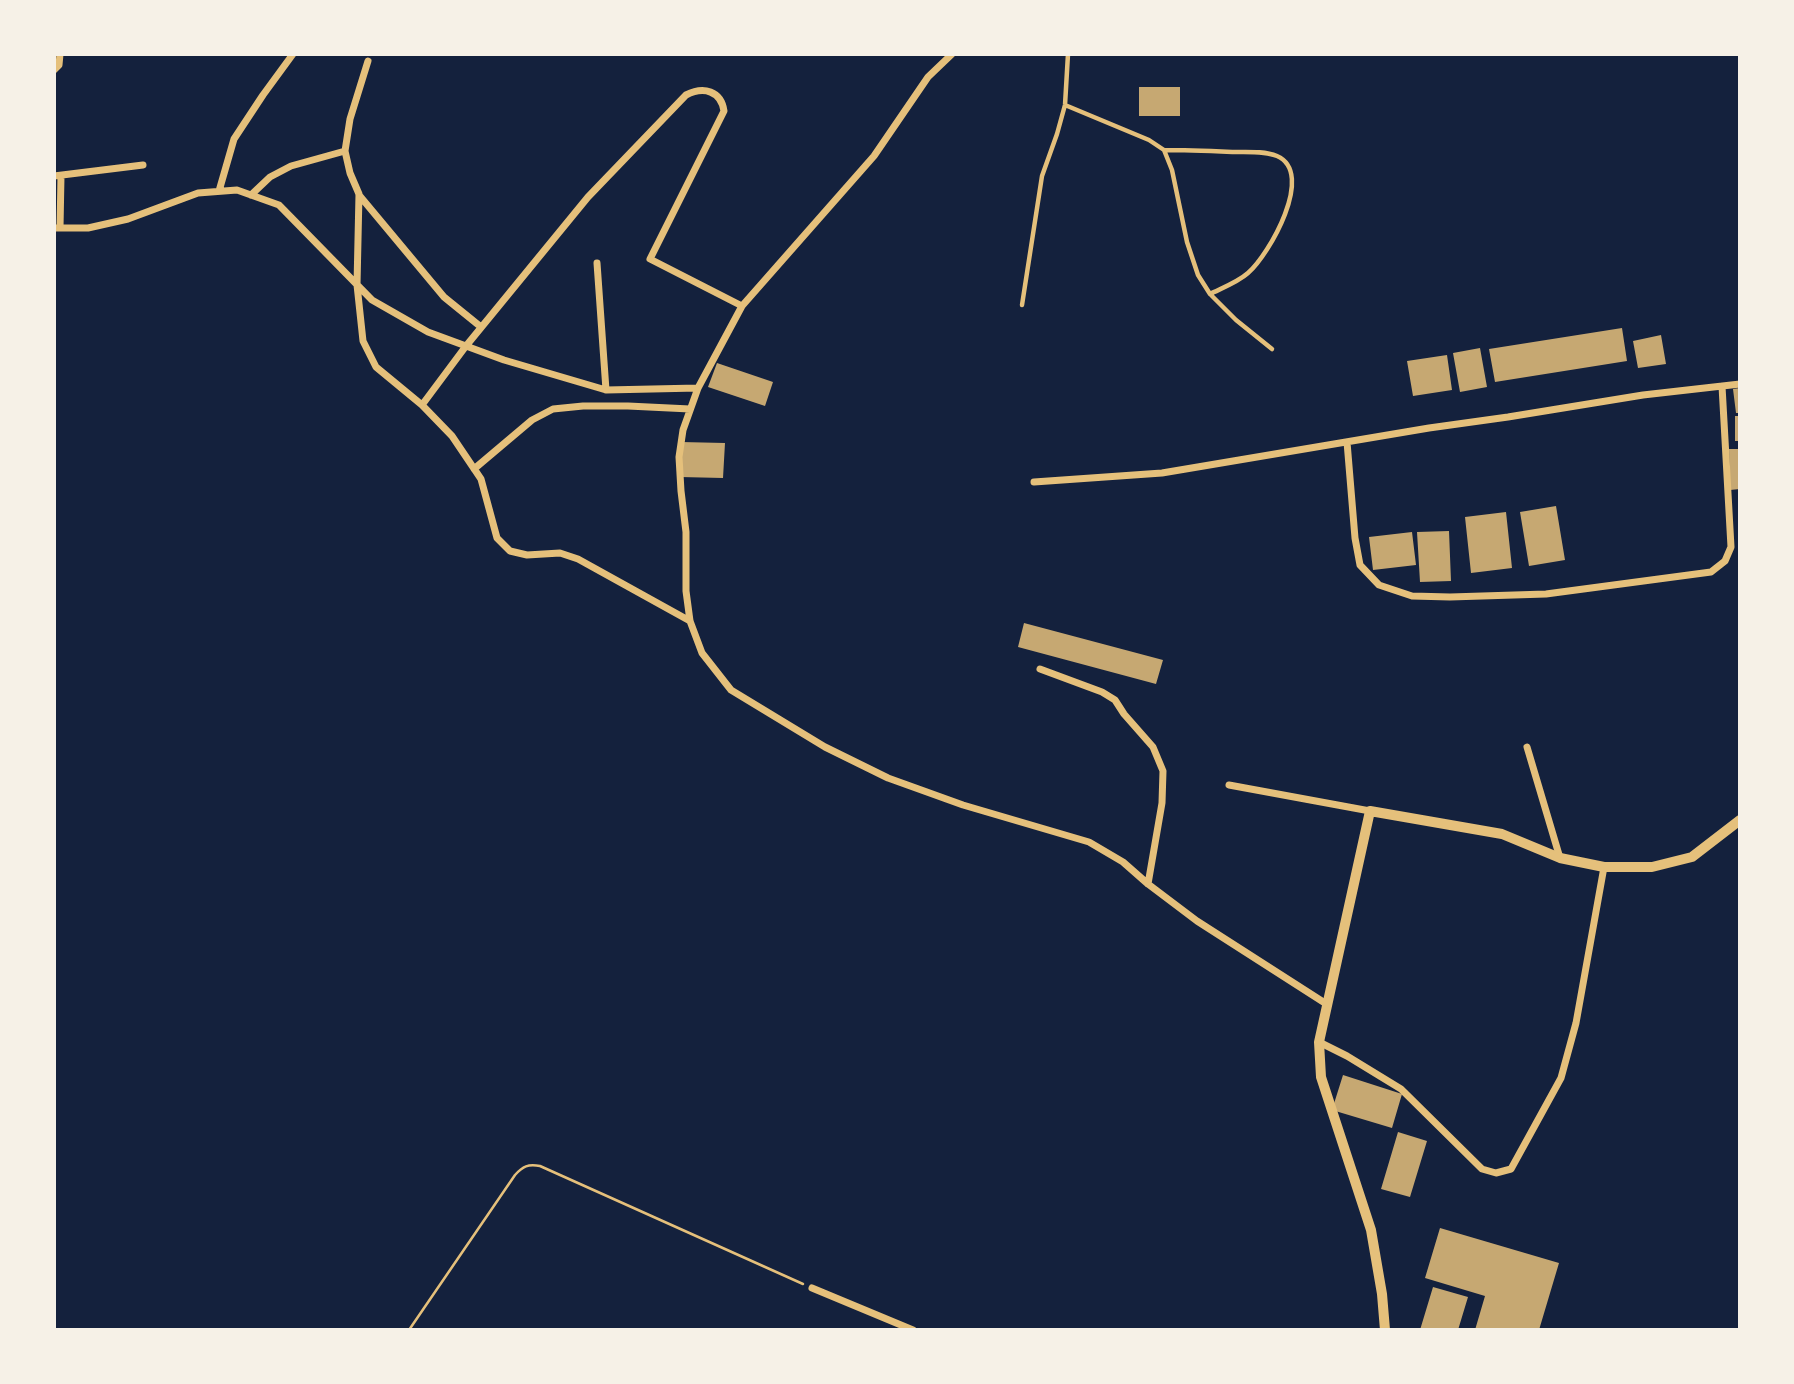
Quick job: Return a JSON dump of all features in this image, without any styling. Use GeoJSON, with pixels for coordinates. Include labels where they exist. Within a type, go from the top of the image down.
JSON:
{"type":"FeatureCollection","features":[{"type":"Feature","properties":{"kind":"street"},"geometry":{"type":"LineString","coordinates":[[54,70],[59,65],[60,54]]}},
{"type":"Feature","properties":{"kind":"street"},"geometry":{"type":"LineString","coordinates":[[219,191],[234,139],[293,54]]}},
{"type":"Feature","properties":{"kind":"street"},"geometry":{"type":"LineString","coordinates":[[952,54],[929,78],[874,156],[742,306],[698,388],[683,430],[679,457],[686,532],[686,591],[690,621],[702,653],[731,690],[825,747],[888,778],[963,806],[1089,842],[1123,862],[1197,921],[1328,1004]]}},
{"type":"Feature","properties":{"kind":"street"},"geometry":{"type":"LineString","coordinates":[[369,61],[350,119],[345,150],[350,173],[359,194],[444,297],[481,327]]}},
{"type":"Feature","properties":{"kind":"street"},"geometry":{"type":"LineString","coordinates":[[422,405],[481,327],[588,197],[686,95],[695,90],[706,90],[717,95],[724,111],[650,260],[742,306]]}},
{"type":"Feature","properties":{"kind":"street"},"geometry":{"type":"LineString","coordinates":[[251,195],[270,177],[291,166],[345,150]]}},
{"type":"Feature","properties":{"kind":"street"},"geometry":{"type":"LineString","coordinates":[[143,165],[58,176],[57,228],[88,228],[128,219],[198,193],[237,190],[279,205],[372,300],[428,332],[504,360],[607,390],[698,388]]}},
{"type":"Feature","properties":{"kind":"street"},"geometry":{"type":"LineString","coordinates":[[359,194],[357,285],[363,341],[376,367],[422,405],[452,436],[481,479],[497,537],[510,551],[527,555],[560,553],[578,559],[690,621]]}},
{"type":"Feature","properties":{"kind":"street"},"geometry":{"type":"LineString","coordinates":[[597,263],[607,390]]}},
{"type":"Feature","properties":{"kind":"street"},"geometry":{"type":"LineString","coordinates":[[1034,482],[1162,473],[1643,395],[1740,384]]}},
{"type":"Feature","properties":{"kind":"street"},"geometry":{"type":"LineString","coordinates":[[1346,442],[1360,565],[1379,585],[1412,596],[1546,594],[1711,572],[1725,561],[1731,547],[1722,386]]}},
{"type":"Feature","properties":{"kind":"street"},"geometry":{"type":"LineString","coordinates":[[474,469],[533,421],[553,410],[583,406],[691,409]]}},
{"type":"Feature","properties":{"kind":"street"},"geometry":{"type":"LineString","coordinates":[[1040,669],[1102,692],[1115,700],[1153,747],[1163,771],[1162,803],[1148,884]]}},
{"type":"Feature","properties":{"kind":"street"},"geometry":{"type":"LineString","coordinates":[[1527,747],[1560,858]]}},
{"type":"Feature","properties":{"kind":"street"},"geometry":{"type":"LineString","coordinates":[[1229,785],[1502,834],[1560,858],[1604,867],[1652,867],[1692,857],[1740,820]]}},
{"type":"Feature","properties":{"kind":"street"},"geometry":{"type":"LineString","coordinates":[[1370,811],[1319,1042],[1321,1077],[1371,1230],[1385,1330]]}},
{"type":"Feature","properties":{"kind":"street"},"geometry":{"type":"LineString","coordinates":[[1319,1042],[1401,1089],[1482,1169],[1496,1173],[1511,1169],[1561,1078],[1576,1023],[1604,867]]}},
{"type":"Feature","properties":{"kind":"street"},"geometry":{"type":"LineString","coordinates":[[812,1288],[912,1330]]}},
{"type":"Feature","properties":{"kind":"lane"},"geometry":{"type":"LineString","coordinates":[[1022,305],[1042,176],[1065,105],[1068,54]]}},
{"type":"Feature","properties":{"kind":"lane"},"geometry":{"type":"LineString","coordinates":[[1065,105],[1149,140],[1164,150],[1256,152],[1277,156],[1288,164],[1293,181],[1292,195],[1272,243],[1247,275],[1210,294]]}},
{"type":"Feature","properties":{"kind":"lane"},"geometry":{"type":"LineString","coordinates":[[1164,150],[1172,170],[1187,242],[1198,275],[1210,294],[1236,320],[1272,349]]}},
{"type":"Feature","properties":{"kind":"path"},"geometry":{"type":"LineString","coordinates":[[409,1330],[515,1175],[528,1164],[812,1288]]}},
{"type":"Feature","properties":{"kind":"building"},"geometry":{"type":"Polygon","coordinates":[[[1139,87],[1180,87],[1180,116],[1139,116],[1139,87]]]}},
{"type":"Feature","properties":{"kind":"building"},"geometry":{"type":"Polygon","coordinates":[[[1622,328],[1627,361],[1495,382],[1489,349],[1622,328]]]}},
{"type":"Feature","properties":{"kind":"building"},"geometry":{"type":"Polygon","coordinates":[[[1661,335],[1666,364],[1638,368],[1633,341],[1661,335]]]}},
{"type":"Feature","properties":{"kind":"building"},"geometry":{"type":"Polygon","coordinates":[[[1480,348],[1487,387],[1460,392],[1453,353],[1480,348]]]}},
{"type":"Feature","properties":{"kind":"building"},"geometry":{"type":"Polygon","coordinates":[[[1447,355],[1452,390],[1413,396],[1407,361],[1447,355]]]}},
{"type":"Feature","properties":{"kind":"building"},"geometry":{"type":"Polygon","coordinates":[[[717,363],[773,382],[765,406],[708,387],[717,363]]]}},
{"type":"Feature","properties":{"kind":"building"},"geometry":{"type":"Polygon","coordinates":[[[1740,388],[1740,413],[1736,413],[1733,389],[1740,388]]]}},
{"type":"Feature","properties":{"kind":"building"},"geometry":{"type":"Polygon","coordinates":[[[1735,416],[1740,416],[1740,441],[1735,441],[1735,416]]]}},
{"type":"Feature","properties":{"kind":"building"},"geometry":{"type":"Polygon","coordinates":[[[681,442],[725,443],[723,478],[680,477],[681,442]]]}},
{"type":"Feature","properties":{"kind":"building"},"geometry":{"type":"Polygon","coordinates":[[[1729,449],[1740,449],[1740,489],[1730,490],[1729,449]]]}},
{"type":"Feature","properties":{"kind":"building"},"geometry":{"type":"Polygon","coordinates":[[[1556,506],[1565,560],[1529,566],[1520,512],[1556,506]]]}},
{"type":"Feature","properties":{"kind":"building"},"geometry":{"type":"Polygon","coordinates":[[[1506,512],[1512,568],[1471,573],[1465,517],[1506,512]]]}},
{"type":"Feature","properties":{"kind":"building"},"geometry":{"type":"Polygon","coordinates":[[[1449,531],[1451,581],[1420,582],[1417,532],[1449,531]]]}},
{"type":"Feature","properties":{"kind":"building"},"geometry":{"type":"Polygon","coordinates":[[[1412,532],[1416,565],[1373,570],[1369,537],[1412,532]]]}},
{"type":"Feature","properties":{"kind":"building"},"geometry":{"type":"Polygon","coordinates":[[[1024,623],[1163,660],[1156,684],[1018,647],[1024,623]]]}},
{"type":"Feature","properties":{"kind":"building"},"geometry":{"type":"Polygon","coordinates":[[[1343,1075],[1402,1094],[1392,1128],[1332,1110],[1343,1075]]]}},
{"type":"Feature","properties":{"kind":"building"},"geometry":{"type":"Polygon","coordinates":[[[1398,1132],[1427,1141],[1410,1197],[1381,1189],[1398,1132]]]}},
{"type":"Feature","properties":{"kind":"building"},"geometry":{"type":"Polygon","coordinates":[[[1440,1228],[1559,1263],[1539,1330],[1475,1330],[1485,1296],[1425,1278],[1440,1228]]]}},
{"type":"Feature","properties":{"kind":"building"},"geometry":{"type":"Polygon","coordinates":[[[1433,1287],[1468,1297],[1458,1330],[1420,1330],[1433,1287]]]}}]}
